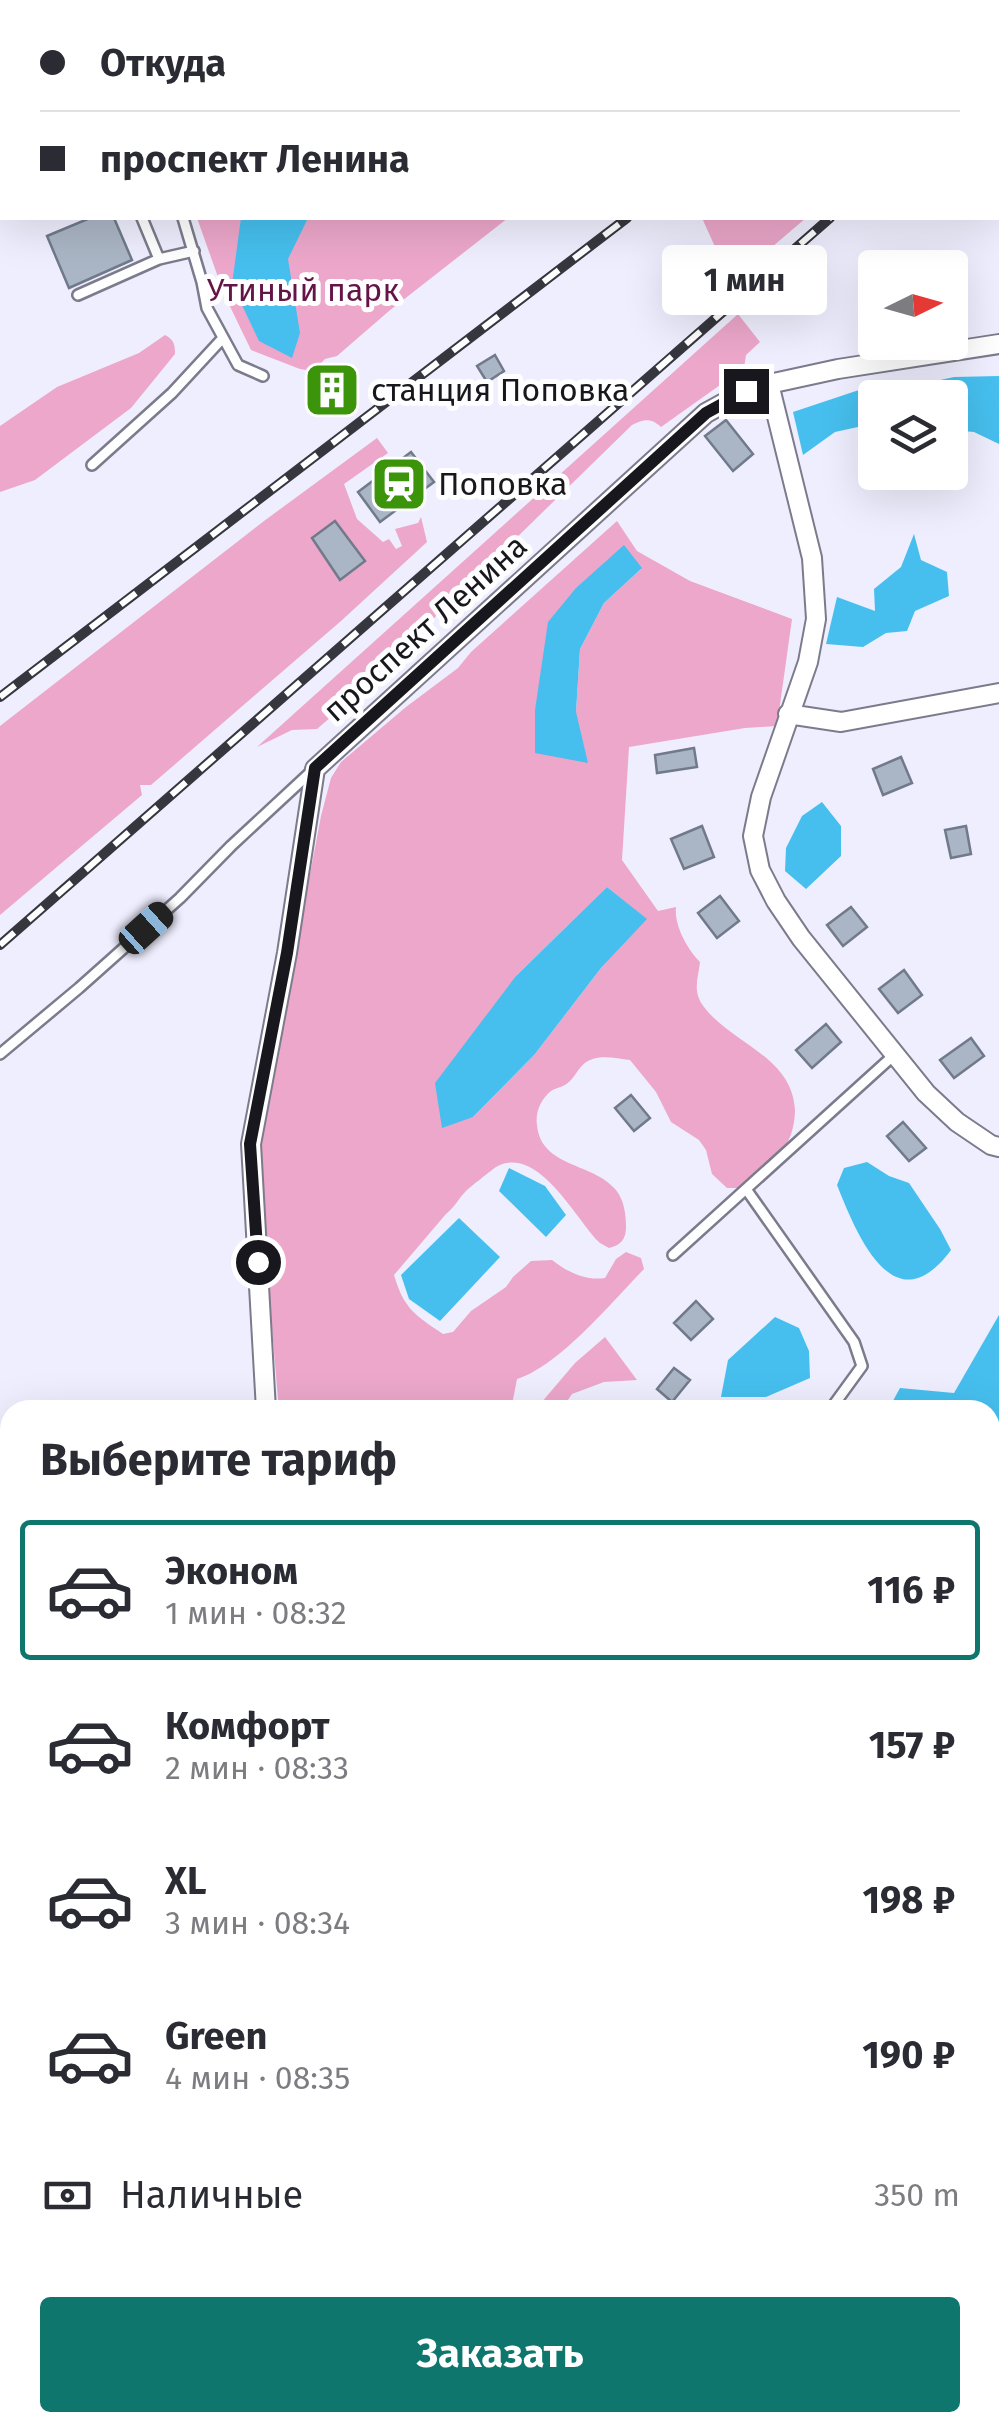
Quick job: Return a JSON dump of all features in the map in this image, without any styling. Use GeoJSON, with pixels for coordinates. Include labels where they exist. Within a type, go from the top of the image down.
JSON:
{"type":"FeatureCollection","features":[{"type":"Feature","properties":{"kind":"street","name":"проспект Ленина"},"geometry":{"type":"LineString","coordinates":[[315,768],[706,413],[746,391],[769,384],[999,344]]}},
{"type":"Feature","properties":{"kind":"street"},"geometry":{"type":"LineString","coordinates":[[769,384],[812,558],[816,619],[808,662],[761,796],[754,836],[760,870],[801,938],[894,1056],[958,1122],[999,1148]]}},
{"type":"Feature","properties":{"kind":"street"},"geometry":{"type":"LineString","coordinates":[[788,714],[841,722],[999,694]]}},
{"type":"Feature","properties":{"kind":"street"},"geometry":{"type":"LineString","coordinates":[[265,1400],[250,1144],[287,953],[315,768]]}},
{"type":"Feature","properties":{"kind":"lane"},"geometry":{"type":"LineString","coordinates":[[143,220],[159,259]]}},
{"type":"Feature","properties":{"kind":"lane"},"geometry":{"type":"LineString","coordinates":[[184,220],[206,308],[238,365],[263,376]]}},
{"type":"Feature","properties":{"kind":"lane"},"geometry":{"type":"LineString","coordinates":[[78,296],[159,259],[194,251]]}},
{"type":"Feature","properties":{"kind":"lane"},"geometry":{"type":"LineString","coordinates":[[92,465],[172,393],[222,339]]}},
{"type":"Feature","properties":{"kind":"lane"},"geometry":{"type":"LineString","coordinates":[[0,1054],[169,908],[315,768]]}},
{"type":"Feature","properties":{"kind":"lane"},"geometry":{"type":"LineString","coordinates":[[673,1255],[894,1056]]}},
{"type":"Feature","properties":{"kind":"lane"},"geometry":{"type":"LineString","coordinates":[[746,1189],[854,1342],[862,1366],[837,1400]]}},
{"type":"Feature","properties":{"kind":"green space","name":"Утиный парк"},"geometry":{"type":"Polygon","coordinates":[[[198,220],[505,220],[337,356],[325,359],[313,371],[251,350],[224,294],[198,220]]]}},
{"type":"Feature","properties":{"kind":"green space"},"geometry":{"type":"Polygon","coordinates":[[[703,220],[804,220],[731,282],[703,220]]]}},
{"type":"Feature","properties":{"kind":"green space"},"geometry":{"type":"Polygon","coordinates":[[[738,314],[760,342],[746,355],[744,368],[661,427],[647,420],[632,425],[317,729],[292,730],[257,747],[738,314]]]}},
{"type":"Feature","properties":{"kind":"green space"},"geometry":{"type":"Polygon","coordinates":[[[165,335],[173,343],[175,354],[131,408],[35,480],[0,492],[0,426],[57,387],[139,353],[165,335]]]}},
{"type":"Feature","properties":{"kind":"green space"},"geometry":{"type":"Polygon","coordinates":[[[377,438],[388,453],[344,484],[357,519],[383,542],[389,539],[396,549],[402,546],[395,529],[418,523],[421,517],[427,542],[151,785],[140,785],[142,795],[0,915],[0,726],[377,438]]]}},
{"type":"Feature","properties":{"kind":"green space"},"geometry":{"type":"Polygon","coordinates":[[[617,521],[637,551],[690,581],[792,619],[777,726],[629,747],[622,860],[658,911],[676,907],[682,936],[700,962],[700,1001],[716,1020],[759,1052],[783,1076],[795,1110],[793,1129],[785,1146],[768,1163],[738,1188],[727,1188],[712,1174],[699,1140],[671,1122],[656,1092],[630,1060],[590,1060],[567,1083],[544,1098],[537,1125],[548,1149],[616,1190],[626,1217],[622,1241],[609,1248],[600,1243],[541,1174],[512,1162],[496,1167],[466,1191],[394,1275],[412,1310],[443,1334],[453,1332],[471,1311],[506,1287],[531,1261],[552,1260],[577,1275],[605,1278],[616,1259],[626,1252],[641,1258],[644,1269],[567,1347],[517,1379],[513,1400],[278,1400],[258,1167],[260,1139],[321,816],[331,778],[341,762],[458,668],[617,521]],[[641,569],[576,588],[576,712],[580,649],[604,603],[641,569]],[[607,887],[516,976],[473,1117],[535,1054],[601,968],[646,919],[607,887]]]}},
{"type":"Feature","properties":{"kind":"green space"},"geometry":{"type":"Polygon","coordinates":[[[605,1337],[637,1380],[604,1382],[572,1394],[568,1400],[544,1400],[575,1363],[605,1337]]]}},
{"type":"Feature","properties":{"kind":"water"},"geometry":{"type":"Polygon","coordinates":[[[241,220],[307,220],[288,259],[300,333],[292,358],[259,341],[232,284],[241,220]]]}},
{"type":"Feature","properties":{"kind":"water"},"geometry":{"type":"Polygon","coordinates":[[[999,376],[999,444],[968,432],[968,380],[940,380],[999,376]]]}},
{"type":"Feature","properties":{"kind":"water"},"geometry":{"type":"Polygon","coordinates":[[[858,390],[858,427],[835,432],[803,455],[793,412],[858,390]]]}},
{"type":"Feature","properties":{"kind":"water"},"geometry":{"type":"Polygon","coordinates":[[[914,534],[921,560],[947,572],[949,596],[915,611],[907,631],[886,633],[863,647],[826,644],[837,597],[875,611],[874,589],[901,567],[914,534]]]}},
{"type":"Feature","properties":{"kind":"water"},"geometry":{"type":"Polygon","coordinates":[[[624,545],[642,568],[604,603],[580,649],[576,712],[588,763],[535,753],[535,710],[548,622],[576,588],[624,545]]]}},
{"type":"Feature","properties":{"kind":"water"},"geometry":{"type":"Polygon","coordinates":[[[822,802],[841,826],[841,856],[806,889],[785,871],[786,848],[802,816],[822,802]]]}},
{"type":"Feature","properties":{"kind":"water"},"geometry":{"type":"Polygon","coordinates":[[[607,887],[647,919],[601,968],[535,1054],[473,1117],[442,1128],[435,1083],[516,976],[607,887]]]}},
{"type":"Feature","properties":{"kind":"water"},"geometry":{"type":"Polygon","coordinates":[[[867,1162],[909,1183],[940,1229],[951,1250],[931,1271],[912,1279],[895,1276],[867,1248],[837,1185],[844,1168],[867,1162]]]}},
{"type":"Feature","properties":{"kind":"water"},"geometry":{"type":"Polygon","coordinates":[[[509,1168],[545,1186],[566,1215],[546,1237],[499,1191],[509,1168]]]}},
{"type":"Feature","properties":{"kind":"water"},"geometry":{"type":"Polygon","coordinates":[[[459,1218],[500,1257],[440,1321],[409,1299],[401,1275],[459,1218]]]}},
{"type":"Feature","properties":{"kind":"water"},"geometry":{"type":"Polygon","coordinates":[[[999,1315],[999,1400],[893,1400],[900,1388],[954,1393],[999,1315]]]}},
{"type":"Feature","properties":{"kind":"water"},"geometry":{"type":"Polygon","coordinates":[[[775,1317],[799,1328],[809,1351],[810,1378],[766,1397],[721,1397],[728,1360],[775,1317]]]}},
{"type":"Feature","properties":{"kind":"building"},"geometry":{"type":"Polygon","coordinates":[[[85,220],[115,220],[132,260],[69,288],[47,236],[85,220]]]}},
{"type":"Feature","properties":{"kind":"building"},"geometry":{"type":"Polygon","coordinates":[[[495,355],[504,371],[487,382],[477,366],[495,355]]]}},
{"type":"Feature","properties":{"kind":"building","name":"станция Поповка"},"geometry":{"type":"Polygon","coordinates":[[[340,375],[348,387],[325,405],[317,393],[340,375]]]}},
{"type":"Feature","properties":{"kind":"building"},"geometry":{"type":"Polygon","coordinates":[[[726,420],[753,454],[733,471],[705,436],[726,420]]]}},
{"type":"Feature","properties":{"kind":"building"},"geometry":{"type":"Polygon","coordinates":[[[411,452],[434,482],[380,522],[358,492],[411,452]]]}},
{"type":"Feature","properties":{"kind":"building"},"geometry":{"type":"Polygon","coordinates":[[[335,521],[365,561],[340,580],[312,538],[335,521]]]}},
{"type":"Feature","properties":{"kind":"building"},"geometry":{"type":"Polygon","coordinates":[[[694,748],[697,767],[657,773],[655,755],[694,748]]]}},
{"type":"Feature","properties":{"kind":"building"},"geometry":{"type":"Polygon","coordinates":[[[901,757],[912,783],[883,795],[873,769],[901,757]]]}},
{"type":"Feature","properties":{"kind":"building"},"geometry":{"type":"Polygon","coordinates":[[[702,826],[714,857],[684,869],[671,839],[702,826]]]}},
{"type":"Feature","properties":{"kind":"building"},"geometry":{"type":"Polygon","coordinates":[[[966,826],[971,854],[951,858],[945,830],[966,826]]]}},
{"type":"Feature","properties":{"kind":"building"},"geometry":{"type":"Polygon","coordinates":[[[720,896],[739,921],[717,938],[698,913],[720,896]]]}},
{"type":"Feature","properties":{"kind":"building"},"geometry":{"type":"Polygon","coordinates":[[[851,907],[867,927],[843,946],[827,925],[851,907]]]}},
{"type":"Feature","properties":{"kind":"building"},"geometry":{"type":"Polygon","coordinates":[[[904,970],[922,995],[898,1013],[879,989],[904,970]]]}},
{"type":"Feature","properties":{"kind":"building"},"geometry":{"type":"Polygon","coordinates":[[[826,1024],[841,1042],[812,1068],[796,1050],[826,1024]]]}},
{"type":"Feature","properties":{"kind":"building"},"geometry":{"type":"Polygon","coordinates":[[[971,1038],[984,1056],[954,1078],[940,1060],[971,1038]]]}},
{"type":"Feature","properties":{"kind":"building"},"geometry":{"type":"Polygon","coordinates":[[[631,1095],[650,1118],[634,1131],[615,1108],[631,1095]]]}},
{"type":"Feature","properties":{"kind":"building"},"geometry":{"type":"Polygon","coordinates":[[[903,1122],[926,1148],[909,1161],[887,1136],[903,1122]]]}},
{"type":"Feature","properties":{"kind":"building"},"geometry":{"type":"Polygon","coordinates":[[[696,1301],[713,1319],[691,1340],[674,1323],[696,1301]]]}},
{"type":"Feature","properties":{"kind":"building"},"geometry":{"type":"Polygon","coordinates":[[[674,1368],[690,1380],[674,1400],[657,1389],[674,1368]]]}},
{"type":"Feature","properties":{"kind":"railway"},"geometry":{"type":"LineString","coordinates":[[0,697],[624,220]]}},
{"type":"Feature","properties":{"kind":"railway"},"geometry":{"type":"LineString","coordinates":[[0,945],[828,220]]}},
{"type":"Feature","properties":{"kind":"place","name":"станция Поповка"},"geometry":{"type":"Point","coordinates":[332,390]}},
{"type":"Feature","properties":{"kind":"place","name":"Поповка"},"geometry":{"type":"Point","coordinates":[399,484]}},
{"type":"Feature","properties":{"kind":"route"},"geometry":{"type":"LineString","coordinates":[[258,1262],[250,1144],[287,953],[315,768],[706,413],[746,391]]}}]}
